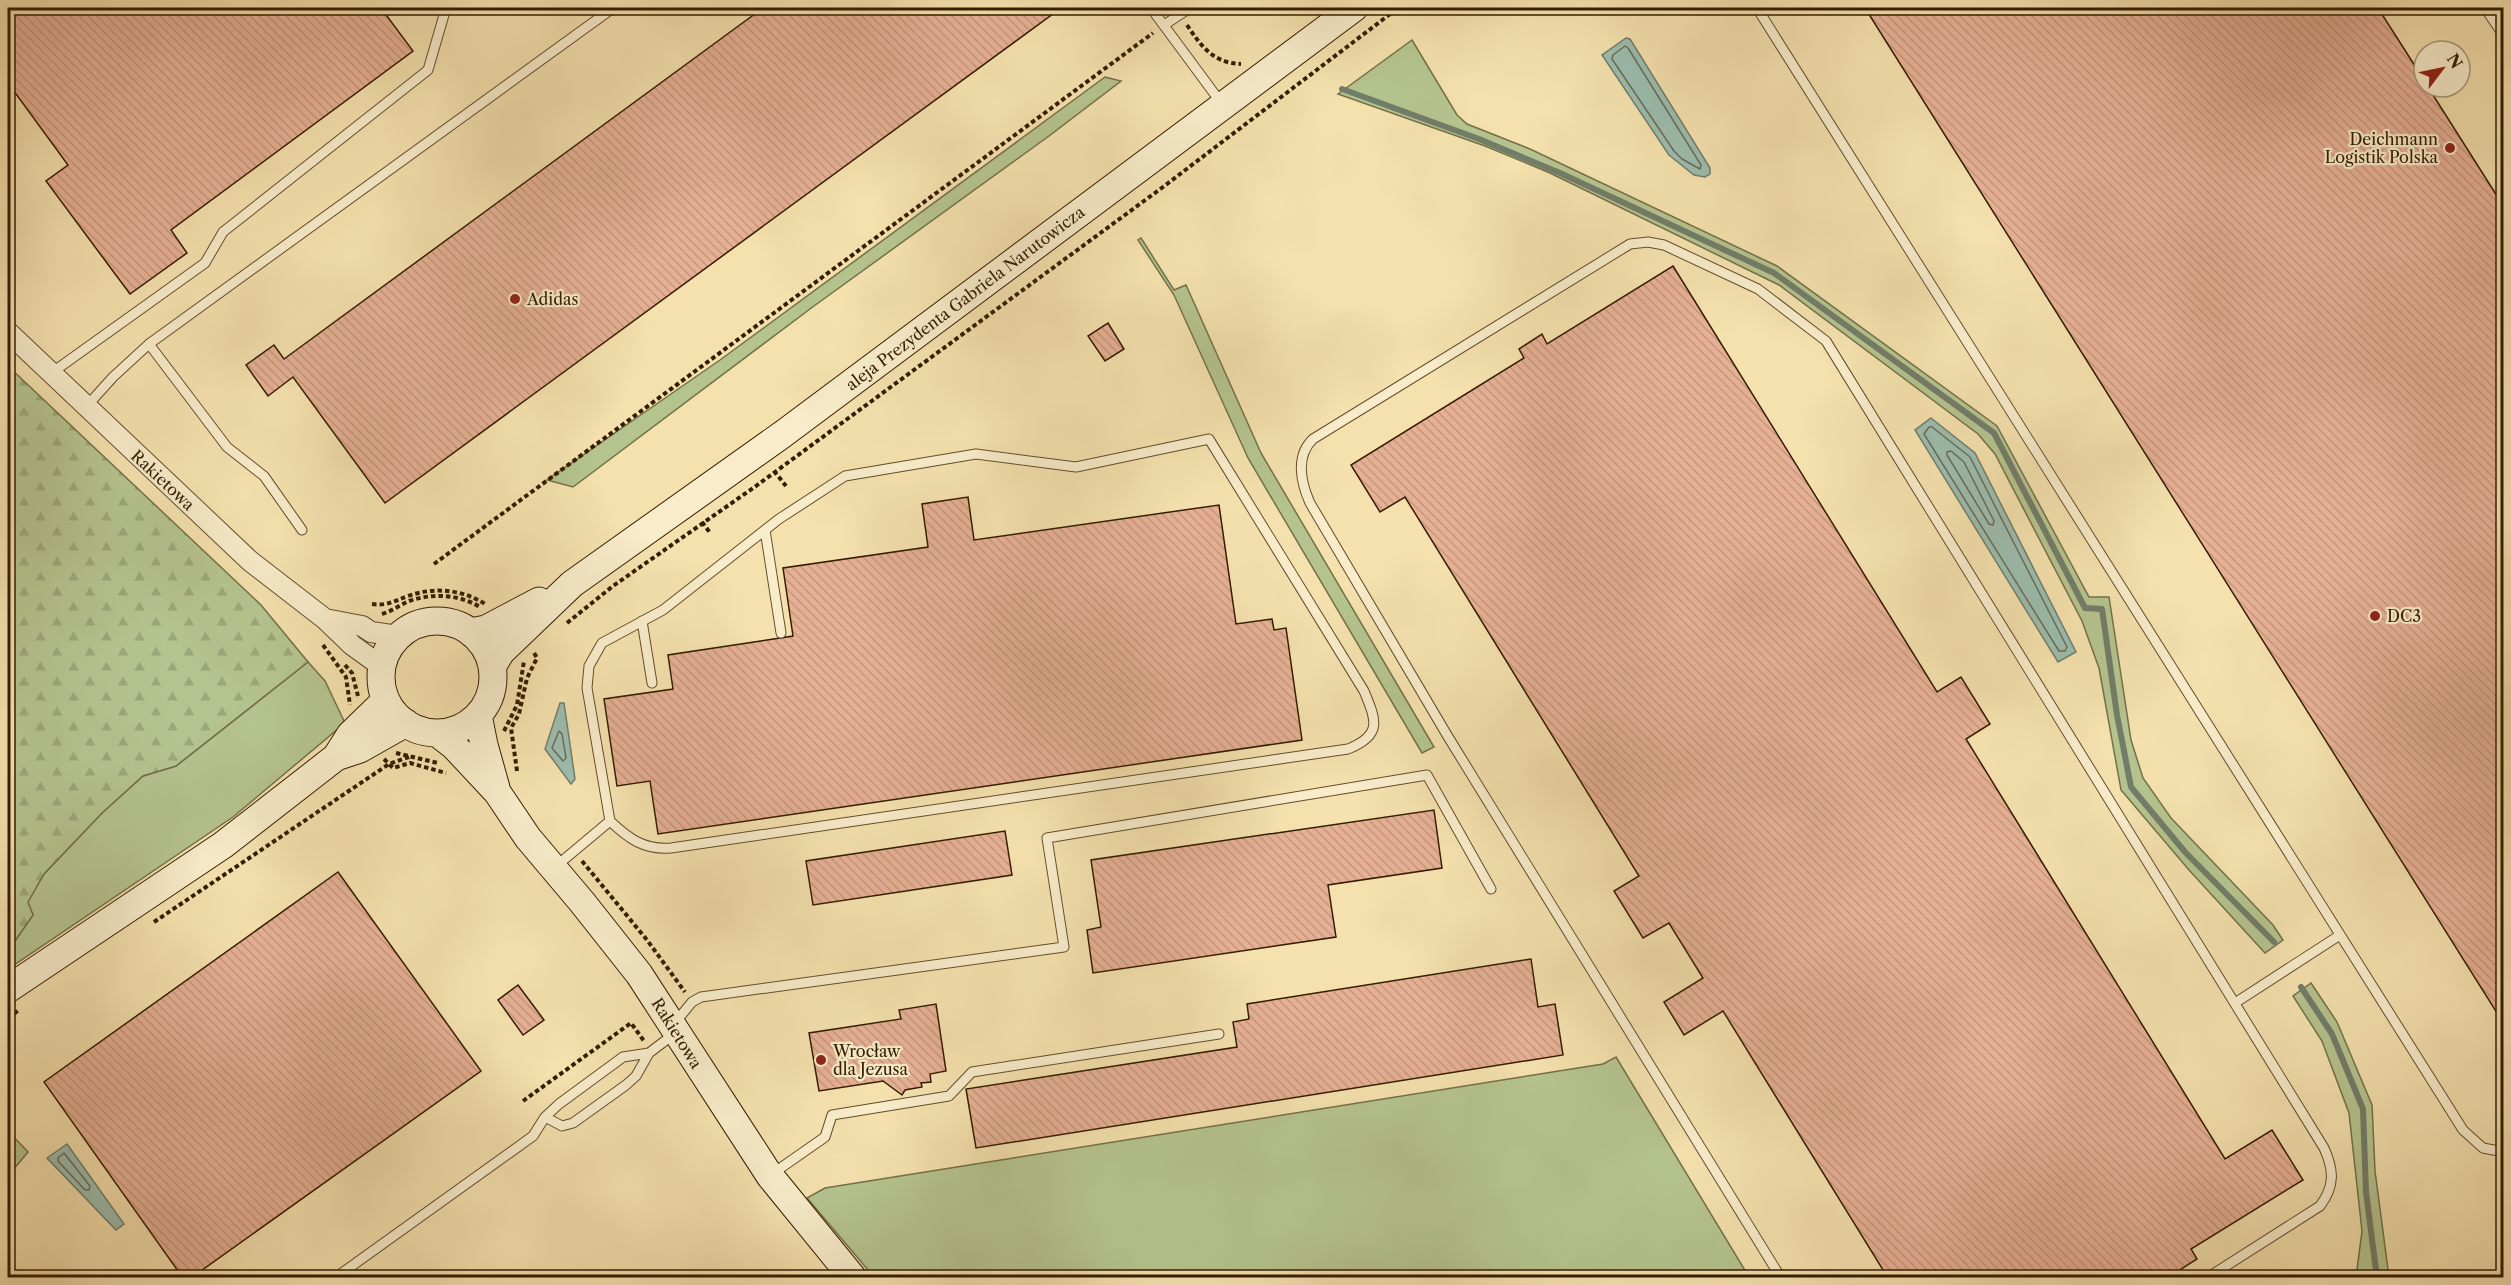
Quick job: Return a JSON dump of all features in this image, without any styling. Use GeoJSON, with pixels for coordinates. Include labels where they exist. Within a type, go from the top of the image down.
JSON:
{"type":"FeatureCollection","features":[{"type":"Feature","properties":{"kind":"street","name":"aleja Prezydenta Gabriela Narutowicza"},"geometry":{"type":"LineString","coordinates":[[492,667],[501,652],[515,637],[572,584],[783,434],[1222,104],[1354,8]]}},
{"type":"Feature","properties":{"kind":"street","name":"Rakietowa"},"geometry":{"type":"LineString","coordinates":[[8,332],[250,561],[381,666]]}},
{"type":"Feature","properties":{"kind":"street","name":"aleja Prezydenta Gabriela Narutowicza"},"geometry":{"type":"LineString","coordinates":[[477,621],[486,628],[572,584]]}},
{"type":"Feature","properties":{"kind":"street","name":"Rakietowa"},"geometry":{"type":"LineString","coordinates":[[325,619],[362,626],[371,632],[398,636]]}},
{"type":"Feature","properties":{"kind":"street"},"geometry":{"type":"LineString","coordinates":[[426,621],[456,624],[477,621],[480,641],[492,667],[490,692],[478,714],[459,728],[437,733],[422,731],[397,717],[386,700],[380,680],[381,666],[387,650],[398,636],[426,621]]}},
{"type":"Feature","properties":{"kind":"street"},"geometry":{"type":"LineString","coordinates":[[336,756],[360,714],[386,700]]}},
{"type":"Feature","properties":{"kind":"street","name":"Rakietowa"},"geometry":{"type":"LineString","coordinates":[[478,714],[484,745],[508,786],[528,838],[563,860],[770,1176],[853,1278]]}},
{"type":"Feature","properties":{"kind":"street"},"geometry":{"type":"LineString","coordinates":[[8,989],[223,845],[336,756],[360,749],[406,723]]}},
{"type":"Feature","properties":{"kind":"street","name":"Rakietowa"},"geometry":{"type":"LineString","coordinates":[[437,733],[508,786]]}},
{"type":"Feature","properties":{"kind":"lane"},"geometry":{"type":"LineString","coordinates":[[50,374],[205,263],[223,232],[429,70],[446,8]]}},
{"type":"Feature","properties":{"kind":"lane"},"geometry":{"type":"LineString","coordinates":[[86,407],[113,377],[149,344],[613,8]]}},
{"type":"Feature","properties":{"kind":"lane"},"geometry":{"type":"LineString","coordinates":[[1151,8],[1222,104]]}},
{"type":"Feature","properties":{"kind":"lane"},"geometry":{"type":"LineString","coordinates":[[1164,25],[1190,8]]}},
{"type":"Feature","properties":{"kind":"lane"},"geometry":{"type":"LineString","coordinates":[[1757,8],[2463,1130],[2483,1148],[2504,1152]]}},
{"type":"Feature","properties":{"kind":"lane"},"geometry":{"type":"LineString","coordinates":[[2485,8],[2504,36]]}},
{"type":"Feature","properties":{"kind":"lane"},"geometry":{"type":"LineString","coordinates":[[1781,1278],[1420,691],[1310,503],[1301,470],[1304,453],[1313,439],[1630,244],[1648,242],[1673,249],[1758,289],[1826,341],[2325,1148],[2333,1168],[2327,1197],[2315,1210],[2207,1278]]}},
{"type":"Feature","properties":{"kind":"lane"},"geometry":{"type":"LineString","coordinates":[[149,344],[227,447],[264,476],[302,530]]}},
{"type":"Feature","properties":{"kind":"lane"},"geometry":{"type":"LineString","coordinates":[[1209,439],[1364,691],[1374,715],[1374,728],[1364,743],[1348,749],[656,849],[628,838],[610,821],[587,677],[594,655],[602,643],[642,621],[663,610],[765,530],[845,476],[976,454],[1076,467],[1209,439]]}},
{"type":"Feature","properties":{"kind":"lane"},"geometry":{"type":"LineString","coordinates":[[765,530],[781,633]]}},
{"type":"Feature","properties":{"kind":"lane"},"geometry":{"type":"LineString","coordinates":[[642,621],[652,683]]}},
{"type":"Feature","properties":{"kind":"lane"},"geometry":{"type":"LineString","coordinates":[[545,1116],[562,1126],[573,1124],[636,1076],[650,1052],[675,1029],[692,1002],[701,997],[1064,947],[1047,838],[1427,775],[1491,889]]}},
{"type":"Feature","properties":{"kind":"lane"},"geometry":{"type":"LineString","coordinates":[[563,860],[610,821]]}},
{"type":"Feature","properties":{"kind":"lane"},"geometry":{"type":"LineString","coordinates":[[2235,1003],[2340,935]]}},
{"type":"Feature","properties":{"kind":"lane"},"geometry":{"type":"LineString","coordinates":[[770,1176],[825,1137],[832,1115],[949,1096],[972,1072],[1219,1034]]}},
{"type":"Feature","properties":{"kind":"lane"},"geometry":{"type":"LineString","coordinates":[[335,1278],[533,1136],[545,1116],[623,1057],[650,1052]]}},
{"type":"Feature","properties":{"kind":"path"},"geometry":{"type":"LineString","coordinates":[[559,629],[613,586],[756,486],[1280,100],[1398,8]]}},
{"type":"Feature","properties":{"kind":"path"},"geometry":{"type":"LineString","coordinates":[[1180,14],[1211,55],[1225,62],[1239,64],[1252,60],[1280,100]]}},
{"type":"Feature","properties":{"kind":"path"},"geometry":{"type":"LineString","coordinates":[[434,564],[1164,25]]}},
{"type":"Feature","properties":{"kind":"path"},"geometry":{"type":"LineString","coordinates":[[372,604],[389,605],[414,594],[445,590],[478,599],[490,607]]}},
{"type":"Feature","properties":{"kind":"path"},"geometry":{"type":"LineString","coordinates":[[381,614],[410,601],[435,596],[467,600],[477,621]]}},
{"type":"Feature","properties":{"kind":"path"},"geometry":{"type":"LineString","coordinates":[[322,644],[346,677],[349,702],[360,714]]}},
{"type":"Feature","properties":{"kind":"path"},"geometry":{"type":"LineString","coordinates":[[504,733],[517,705],[524,660],[538,646]]}},
{"type":"Feature","properties":{"kind":"path"},"geometry":{"type":"LineString","coordinates":[[508,786],[511,728],[519,714],[527,678],[537,658],[532,650]]}},
{"type":"Feature","properties":{"kind":"path"},"geometry":{"type":"LineString","coordinates":[[352,673],[360,714]]}},
{"type":"Feature","properties":{"kind":"path"},"geometry":{"type":"LineString","coordinates":[[390,749],[409,758],[448,765]]}},
{"type":"Feature","properties":{"kind":"path"},"geometry":{"type":"LineString","coordinates":[[409,758],[389,764],[393,768],[410,763],[444,771],[450,776]]}},
{"type":"Feature","properties":{"kind":"path"},"geometry":{"type":"LineString","coordinates":[[563,860],[647,940],[692,1002]]}},
{"type":"Feature","properties":{"kind":"path"},"geometry":{"type":"LineString","coordinates":[[523,1101],[631,1023],[650,1052]]}},
{"type":"Feature","properties":{"kind":"green space"},"geometry":{"type":"Polygon","coordinates":[[[1412,40],[1457,115],[1467,124],[1530,149],[1777,266],[1997,426],[2089,597],[2109,597],[2131,740],[2143,778],[2171,818],[2273,925],[2283,940],[2265,953],[2189,870],[2121,790],[2099,668],[2082,621],[1995,454],[1978,434],[1779,285],[1550,173],[1485,146],[1338,94],[1412,40]]]}},
{"type":"Feature","properties":{"kind":"green space"},"geometry":{"type":"Polygon","coordinates":[[[1105,77],[1121,81],[814,306],[573,487],[547,480],[720,360],[1105,77]]]}},
{"type":"Feature","properties":{"kind":"green space"},"geometry":{"type":"Polygon","coordinates":[[[1141,238],[1174,290],[1186,285],[1261,453],[1434,747],[1422,753],[1248,458],[1174,295],[1138,240],[1141,238]]]}},
{"type":"Feature","properties":{"kind":"green space"},"geometry":{"type":"Polygon","coordinates":[[[9,367],[261,605],[308,662],[176,766],[143,776],[102,813],[44,874],[28,902],[33,915],[8,951],[9,367]]]}},
{"type":"Feature","properties":{"kind":"green space"},"geometry":{"type":"Polygon","coordinates":[[[308,662],[325,681],[345,723],[233,817],[8,969],[8,951],[33,915],[27,902],[44,874],[102,813],[143,776],[176,766],[308,662]]]}},
{"type":"Feature","properties":{"kind":"green space"},"geometry":{"type":"Polygon","coordinates":[[[2311,983],[2337,1022],[2372,1105],[2375,1171],[2389,1277],[2356,1277],[2362,1231],[2349,1113],[2322,1041],[2293,996],[2311,983]]]}},
{"type":"Feature","properties":{"kind":"green space"},"geometry":{"type":"Polygon","coordinates":[[[1616,1057],[1749,1277],[874,1277],[807,1198],[825,1188],[1603,1064],[1616,1057]]]}},
{"type":"Feature","properties":{"kind":"green space"},"geometry":{"type":"Polygon","coordinates":[[[8,1131],[28,1152],[8,1176],[8,1131]]]}},
{"type":"Feature","properties":{"kind":"water"},"geometry":{"type":"Polygon","coordinates":[[[1626,38],[1630,39],[1710,168],[1710,174],[1705,177],[1694,175],[1669,155],[1602,55],[1626,38]]]}},
{"type":"Feature","properties":{"kind":"water"},"geometry":{"type":"Polygon","coordinates":[[[1931,418],[1975,453],[2076,652],[2058,662],[1915,430],[1931,418]]]}},
{"type":"Feature","properties":{"kind":"water"},"geometry":{"type":"Polygon","coordinates":[[[560,703],[564,703],[575,779],[571,784],[545,749],[560,703]]]}},
{"type":"Feature","properties":{"kind":"water"},"geometry":{"type":"Polygon","coordinates":[[[67,1144],[124,1224],[116,1230],[47,1158],[67,1144]]]}},
{"type":"Feature","properties":{"kind":"building"},"geometry":{"type":"Polygon","coordinates":[[[8,8],[381,8],[413,51],[171,230],[187,253],[130,294],[46,181],[68,165],[8,83],[8,8]]]}},
{"type":"Feature","properties":{"kind":"building"},"geometry":{"type":"Polygon","coordinates":[[[763,8],[1061,8],[385,503],[293,377],[268,396],[246,365],[274,345],[284,359],[763,8]]]}},
{"type":"Feature","properties":{"kind":"building","name":"DC3"},"geometry":{"type":"Polygon","coordinates":[[[1865,8],[2378,8],[2412,61],[2412,99],[2436,99],[2504,207],[2504,1024],[1865,8]]]}},
{"type":"Feature","properties":{"kind":"building"},"geometry":{"type":"Polygon","coordinates":[[[1673,266],[1937,692],[1961,677],[1990,724],[1966,739],[2225,1159],[2272,1130],[2303,1180],[2191,1249],[2197,1259],[2167,1278],[1888,1278],[1723,1011],[1684,1035],[1664,1002],[1703,978],[1669,923],[1643,938],[1614,891],[1639,876],[1405,497],[1380,512],[1351,465],[1524,358],[1519,349],[1542,334],[1547,344],[1673,266]]]}},
{"type":"Feature","properties":{"kind":"building"},"geometry":{"type":"Polygon","coordinates":[[[1108,323],[1124,349],[1105,361],[1088,336],[1108,323]]]}},
{"type":"Feature","properties":{"kind":"building"},"geometry":{"type":"Polygon","coordinates":[[[968,497],[974,540],[1219,505],[1236,624],[1272,619],[1274,630],[1286,628],[1302,740],[658,834],[650,781],[617,786],[604,699],[673,689],[668,655],[793,636],[783,568],[928,547],[922,504],[968,497]]]}},
{"type":"Feature","properties":{"kind":"building"},"geometry":{"type":"Polygon","coordinates":[[[1434,810],[1442,868],[1328,885],[1336,937],[1093,973],[1087,930],[1101,927],[1091,860],[1434,810]]]}},
{"type":"Feature","properties":{"kind":"building"},"geometry":{"type":"Polygon","coordinates":[[[1005,831],[1012,875],[813,905],[806,861],[1005,831]]]}},
{"type":"Feature","properties":{"kind":"building"},"geometry":{"type":"Polygon","coordinates":[[[338,872],[481,1071],[191,1278],[183,1278],[44,1082],[338,872]]]}},
{"type":"Feature","properties":{"kind":"building"},"geometry":{"type":"Polygon","coordinates":[[[1531,959],[1538,1007],[1555,1004],[1563,1055],[976,1148],[966,1089],[1237,1047],[1233,1022],[1249,1019],[1247,1004],[1531,959]]]}},
{"type":"Feature","properties":{"kind":"building"},"geometry":{"type":"Polygon","coordinates":[[[518,985],[544,1020],[523,1035],[498,1000],[518,985]]]}},
{"type":"Feature","properties":{"kind":"building"},"geometry":{"type":"Polygon","coordinates":[[[936,1004],[946,1071],[930,1074],[931,1082],[921,1083],[922,1087],[905,1090],[902,1095],[883,1081],[819,1091],[809,1033],[901,1019],[899,1010],[936,1004]]]}},
{"type":"Feature","properties":{"kind":"waterway"},"geometry":{"type":"LineString","coordinates":[[1342,89],[1479,139],[1560,173],[1774,273],[1994,433],[2085,608],[2102,609],[2117,715],[2131,787],[2185,852],[2274,942]]}},
{"type":"Feature","properties":{"kind":"waterway"},"geometry":{"type":"LineString","coordinates":[[2301,987],[2332,1034],[2363,1109],[2366,1192],[2377,1278]]}},
{"type":"Feature","properties":{"kind":"place","name":"Deichmann Logistik Polska"},"geometry":{"type":"Point","coordinates":[2450,148]}},
{"type":"Feature","properties":{"kind":"place","name":"Adidas"},"geometry":{"type":"Point","coordinates":[515,299]}},
{"type":"Feature","properties":{"kind":"place","name":"DC3"},"geometry":{"type":"Point","coordinates":[2375,616]}},
{"type":"Feature","properties":{"kind":"place","name":"Wrocław dla Jezusa"},"geometry":{"type":"Point","coordinates":[821,1060]}}]}
